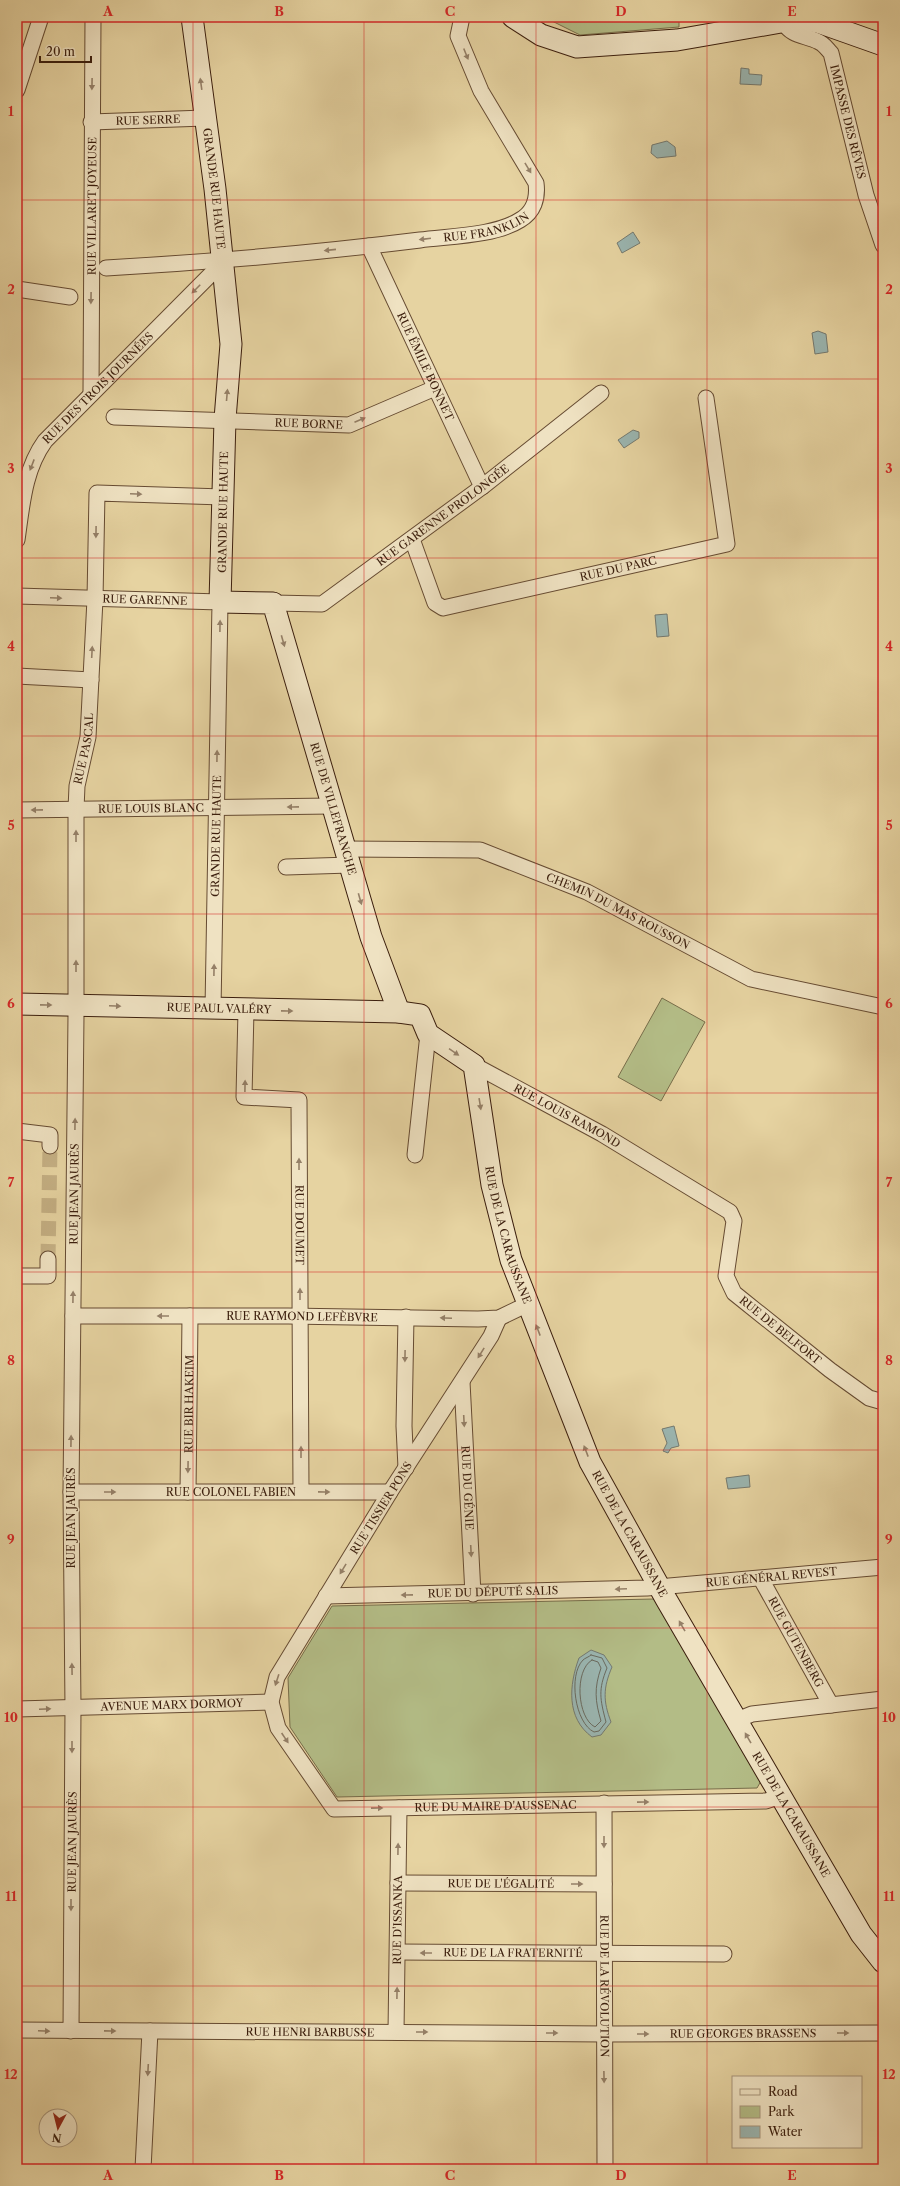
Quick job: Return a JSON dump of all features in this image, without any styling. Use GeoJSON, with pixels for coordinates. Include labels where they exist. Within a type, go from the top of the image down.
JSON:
{"type":"FeatureCollection","features":[{"type":"Feature","properties":{"kind":"street"},"geometry":{"type":"LineString","coordinates":[[17,90],[21,60],[41,17]]}},
{"type":"Feature","properties":{"kind":"street","name":"RUE VILLARET JOYEUSE"},"geometry":{"type":"LineString","coordinates":[[90,394],[93,17]]}},
{"type":"Feature","properties":{"kind":"street","name":"GRANDE RUE HAUTE"},"geometry":{"type":"LineString","coordinates":[[192,17],[224,261],[231,344],[224,422],[213,1009]]}},
{"type":"Feature","properties":{"kind":"street","name":"RUE FRANKLIN"},"geometry":{"type":"LineString","coordinates":[[106,268],[224,261],[369,246],[499,230],[520,220],[533,206],[536,189],[533,176],[481,90],[458,36],[462,17]]}},
{"type":"Feature","properties":{"kind":"street"},"geometry":{"type":"LineString","coordinates":[[513,17],[541,35],[577,47],[677,40],[798,20],[818,22],[883,45]]}},
{"type":"Feature","properties":{"kind":"street","name":"IMPASSE DES RÊVES"},"geometry":{"type":"LineString","coordinates":[[784,23],[788,30],[793,34],[818,41],[831,52],[866,195],[883,245]]}},
{"type":"Feature","properties":{"kind":"street","name":"RUE SERRE"},"geometry":{"type":"LineString","coordinates":[[91,122],[205,118]]}},
{"type":"Feature","properties":{"kind":"street","name":"RUE ÉMILE BONNET"},"geometry":{"type":"LineString","coordinates":[[369,246],[434,388],[482,487]]}},
{"type":"Feature","properties":{"kind":"street","name":"RUE DES TROIS JOURNÉES"},"geometry":{"type":"LineString","coordinates":[[17,540],[28,473],[34,457],[45,441],[90,394],[224,261]]}},
{"type":"Feature","properties":{"kind":"street"},"geometry":{"type":"LineString","coordinates":[[17,289],[70,297]]}},
{"type":"Feature","properties":{"kind":"street","name":"RUE BORNE"},"geometry":{"type":"LineString","coordinates":[[114,417],[224,422],[349,425],[434,388]]}},
{"type":"Feature","properties":{"kind":"street","name":"RUE GARENNE PROLONGÉE"},"geometry":{"type":"LineString","coordinates":[[273,603],[322,604],[482,487],[601,393]]}},
{"type":"Feature","properties":{"kind":"street","name":"RUE DU PARC"},"geometry":{"type":"LineString","coordinates":[[412,539],[435,603],[443,608],[726,544],[706,398]]}},
{"type":"Feature","properties":{"kind":"street","name":"RUE PASCAL"},"geometry":{"type":"LineString","coordinates":[[76,1005],[76,809],[77,786],[88,737],[95,599],[97,493],[223,497]]}},
{"type":"Feature","properties":{"kind":"street","name":"RUE GARENNE"},"geometry":{"type":"LineString","coordinates":[[17,596],[273,603]]}},
{"type":"Feature","properties":{"kind":"street","name":"RUE DE VILLEFRANCHE"},"geometry":{"type":"LineString","coordinates":[[273,603],[371,937],[399,1012]]}},
{"type":"Feature","properties":{"kind":"street"},"geometry":{"type":"LineString","coordinates":[[17,676],[91,680]]}},
{"type":"Feature","properties":{"kind":"street","name":"RUE LOUIS BLANC"},"geometry":{"type":"LineString","coordinates":[[17,810],[332,806]]}},
{"type":"Feature","properties":{"kind":"street","name":"CHEMIN DU MAS ROUSSON"},"geometry":{"type":"LineString","coordinates":[[286,867],[348,857],[480,850],[586,892],[750,979],[883,1007]]}},
{"type":"Feature","properties":{"kind":"street","name":"RUE PAUL VALÉRY"},"geometry":{"type":"LineString","coordinates":[[17,1004],[246,1010],[399,1012],[420,1015],[428,1034]]}},
{"type":"Feature","properties":{"kind":"street","name":"RUE JEAN JAURÈS"},"geometry":{"type":"LineString","coordinates":[[70,2030],[73,1708],[71,1492],[76,1005]]}},
{"type":"Feature","properties":{"kind":"street","name":"RUE DOUMET"},"geometry":{"type":"LineString","coordinates":[[246,1010],[244,1097],[298,1100],[301,1491]]}},
{"type":"Feature","properties":{"kind":"street"},"geometry":{"type":"LineString","coordinates":[[415,1155],[428,1034]]}},
{"type":"Feature","properties":{"kind":"street","name":"RUE LOUIS RAMOND"},"geometry":{"type":"LineString","coordinates":[[428,1034],[474,1065],[602,1134],[725,1209]]}},
{"type":"Feature","properties":{"kind":"street","name":"RUE DE LA CARAUSSANE"},"geometry":{"type":"LineString","coordinates":[[474,1065],[492,1185],[511,1260],[590,1462],[660,1588],[861,1934],[883,1962]]}},
{"type":"Feature","properties":{"kind":"street"},"geometry":{"type":"LineString","coordinates":[[17,1131],[50,1140]]}},
{"type":"Feature","properties":{"kind":"street","name":"RUE DE BELFORT"},"geometry":{"type":"LineString","coordinates":[[725,1209],[730,1212],[734,1221],[726,1276],[734,1293],[830,1370],[868,1398],[883,1402]]}},
{"type":"Feature","properties":{"kind":"street"},"geometry":{"type":"LineString","coordinates":[[17,1276],[48,1276],[48,1259]]}},
{"type":"Feature","properties":{"kind":"street","name":"RUE RAYMOND LEFÈBVRE"},"geometry":{"type":"LineString","coordinates":[[73,1316],[500,1318],[528,1304]]}},
{"type":"Feature","properties":{"kind":"street","name":"RUE BIR HAKEIM"},"geometry":{"type":"LineString","coordinates":[[188,1492],[190,1316]]}},
{"type":"Feature","properties":{"kind":"street"},"geometry":{"type":"LineString","coordinates":[[406,1317],[404,1426],[406,1468]]}},
{"type":"Feature","properties":{"kind":"street","name":"RUE TISSIER PONS"},"geometry":{"type":"LineString","coordinates":[[272,1702],[277,1677],[390,1492],[491,1336],[500,1318]]}},
{"type":"Feature","properties":{"kind":"street","name":"RUE DU GÉNIE"},"geometry":{"type":"LineString","coordinates":[[462,1382],[473,1594]]}},
{"type":"Feature","properties":{"kind":"street","name":"RUE COLONEL FABIEN"},"geometry":{"type":"LineString","coordinates":[[71,1492],[390,1492]]}},
{"type":"Feature","properties":{"kind":"street","name":"RUE GÉNÉRAL REVEST"},"geometry":{"type":"LineString","coordinates":[[660,1588],[883,1567]]}},
{"type":"Feature","properties":{"kind":"street","name":"RUE GUTENBERG"},"geometry":{"type":"LineString","coordinates":[[761,1579],[831,1705]]}},
{"type":"Feature","properties":{"kind":"street","name":"RUE DU DÉPUTÉ SALIS"},"geometry":{"type":"LineString","coordinates":[[326,1596],[473,1594],[660,1588]]}},
{"type":"Feature","properties":{"kind":"street"},"geometry":{"type":"LineString","coordinates":[[737,1720],[752,1714],[883,1699]]}},
{"type":"Feature","properties":{"kind":"street","name":"AVENUE MARX DORMOY"},"geometry":{"type":"LineString","coordinates":[[17,1709],[272,1702]]}},
{"type":"Feature","properties":{"kind":"street","name":"RUE DU MAIRE D'AUSSENAC"},"geometry":{"type":"LineString","coordinates":[[272,1702],[278,1728],[334,1809],[766,1801],[781,1796]]}},
{"type":"Feature","properties":{"kind":"street","name":"RUE DE LA RÉVOLUTION"},"geometry":{"type":"LineString","coordinates":[[604,1803],[605,2169]]}},
{"type":"Feature","properties":{"kind":"street","name":"RUE D'ISSANKA"},"geometry":{"type":"LineString","coordinates":[[396,2032],[398,1952],[398,1808]]}},
{"type":"Feature","properties":{"kind":"street","name":"RUE DE L'ÉGALITÉ"},"geometry":{"type":"LineString","coordinates":[[398,1883],[604,1884]]}},
{"type":"Feature","properties":{"kind":"street","name":"RUE DE LA FRATERNITÉ"},"geometry":{"type":"LineString","coordinates":[[398,1952],[724,1954]]}},
{"type":"Feature","properties":{"kind":"street","name":"RUE HENRI BARBUSSE"},"geometry":{"type":"LineString","coordinates":[[17,2030],[604,2034]]}},
{"type":"Feature","properties":{"kind":"street"},"geometry":{"type":"LineString","coordinates":[[143,2169],[150,2031]]}},
{"type":"Feature","properties":{"kind":"street","name":"RUE GEORGES BRASSENS"},"geometry":{"type":"LineString","coordinates":[[604,2034],[883,2033]]}},
{"type":"Feature","properties":{"kind":"green space"},"geometry":{"type":"Polygon","coordinates":[[[544,17],[679,17],[679,27],[580,35],[544,17]]]}},
{"type":"Feature","properties":{"kind":"green space"},"geometry":{"type":"Polygon","coordinates":[[[662,998],[705,1022],[661,1101],[618,1077],[662,998]]]}},
{"type":"Feature","properties":{"kind":"green space"},"geometry":{"type":"Polygon","coordinates":[[[654,1599],[761,1781],[757,1788],[337,1797],[290,1727],[288,1678],[332,1606],[654,1599]]]}},
{"type":"Feature","properties":{"kind":"water"},"geometry":{"type":"Polygon","coordinates":[[[741,68],[749,69],[749,74],[762,75],[761,85],[740,84],[741,68]]]}},
{"type":"Feature","properties":{"kind":"water"},"geometry":{"type":"Polygon","coordinates":[[[667,141],[675,147],[676,156],[657,158],[651,153],[652,145],[667,141]]]}},
{"type":"Feature","properties":{"kind":"water"},"geometry":{"type":"Polygon","coordinates":[[[633,232],[640,243],[622,253],[617,243],[633,232]]]}},
{"type":"Feature","properties":{"kind":"water"},"geometry":{"type":"Polygon","coordinates":[[[818,331],[826,334],[828,352],[815,354],[812,333],[818,331]]]}},
{"type":"Feature","properties":{"kind":"water"},"geometry":{"type":"Polygon","coordinates":[[[633,430],[639,432],[639,438],[624,448],[618,440],[633,430]]]}},
{"type":"Feature","properties":{"kind":"water"},"geometry":{"type":"Polygon","coordinates":[[[667,614],[669,636],[657,637],[655,615],[667,614]]]}},
{"type":"Feature","properties":{"kind":"water"},"geometry":{"type":"Polygon","coordinates":[[[674,1426],[679,1446],[671,1448],[668,1453],[663,1451],[667,1443],[662,1429],[674,1426]]]}},
{"type":"Feature","properties":{"kind":"water"},"geometry":{"type":"Polygon","coordinates":[[[749,1475],[750,1487],[728,1489],[726,1478],[749,1475]]]}},
{"type":"Feature","properties":{"kind":"water"},"geometry":{"type":"Polygon","coordinates":[[[591,1650],[604,1655],[612,1667],[605,1694],[605,1701],[611,1722],[601,1735],[592,1737],[578,1720],[574,1711],[572,1700],[573,1679],[579,1658],[591,1650]]]}},
{"type":"Feature","properties":{"kind":"tunnel"},"geometry":{"type":"LineString","coordinates":[[48,1259],[50,1146]]}}]}
